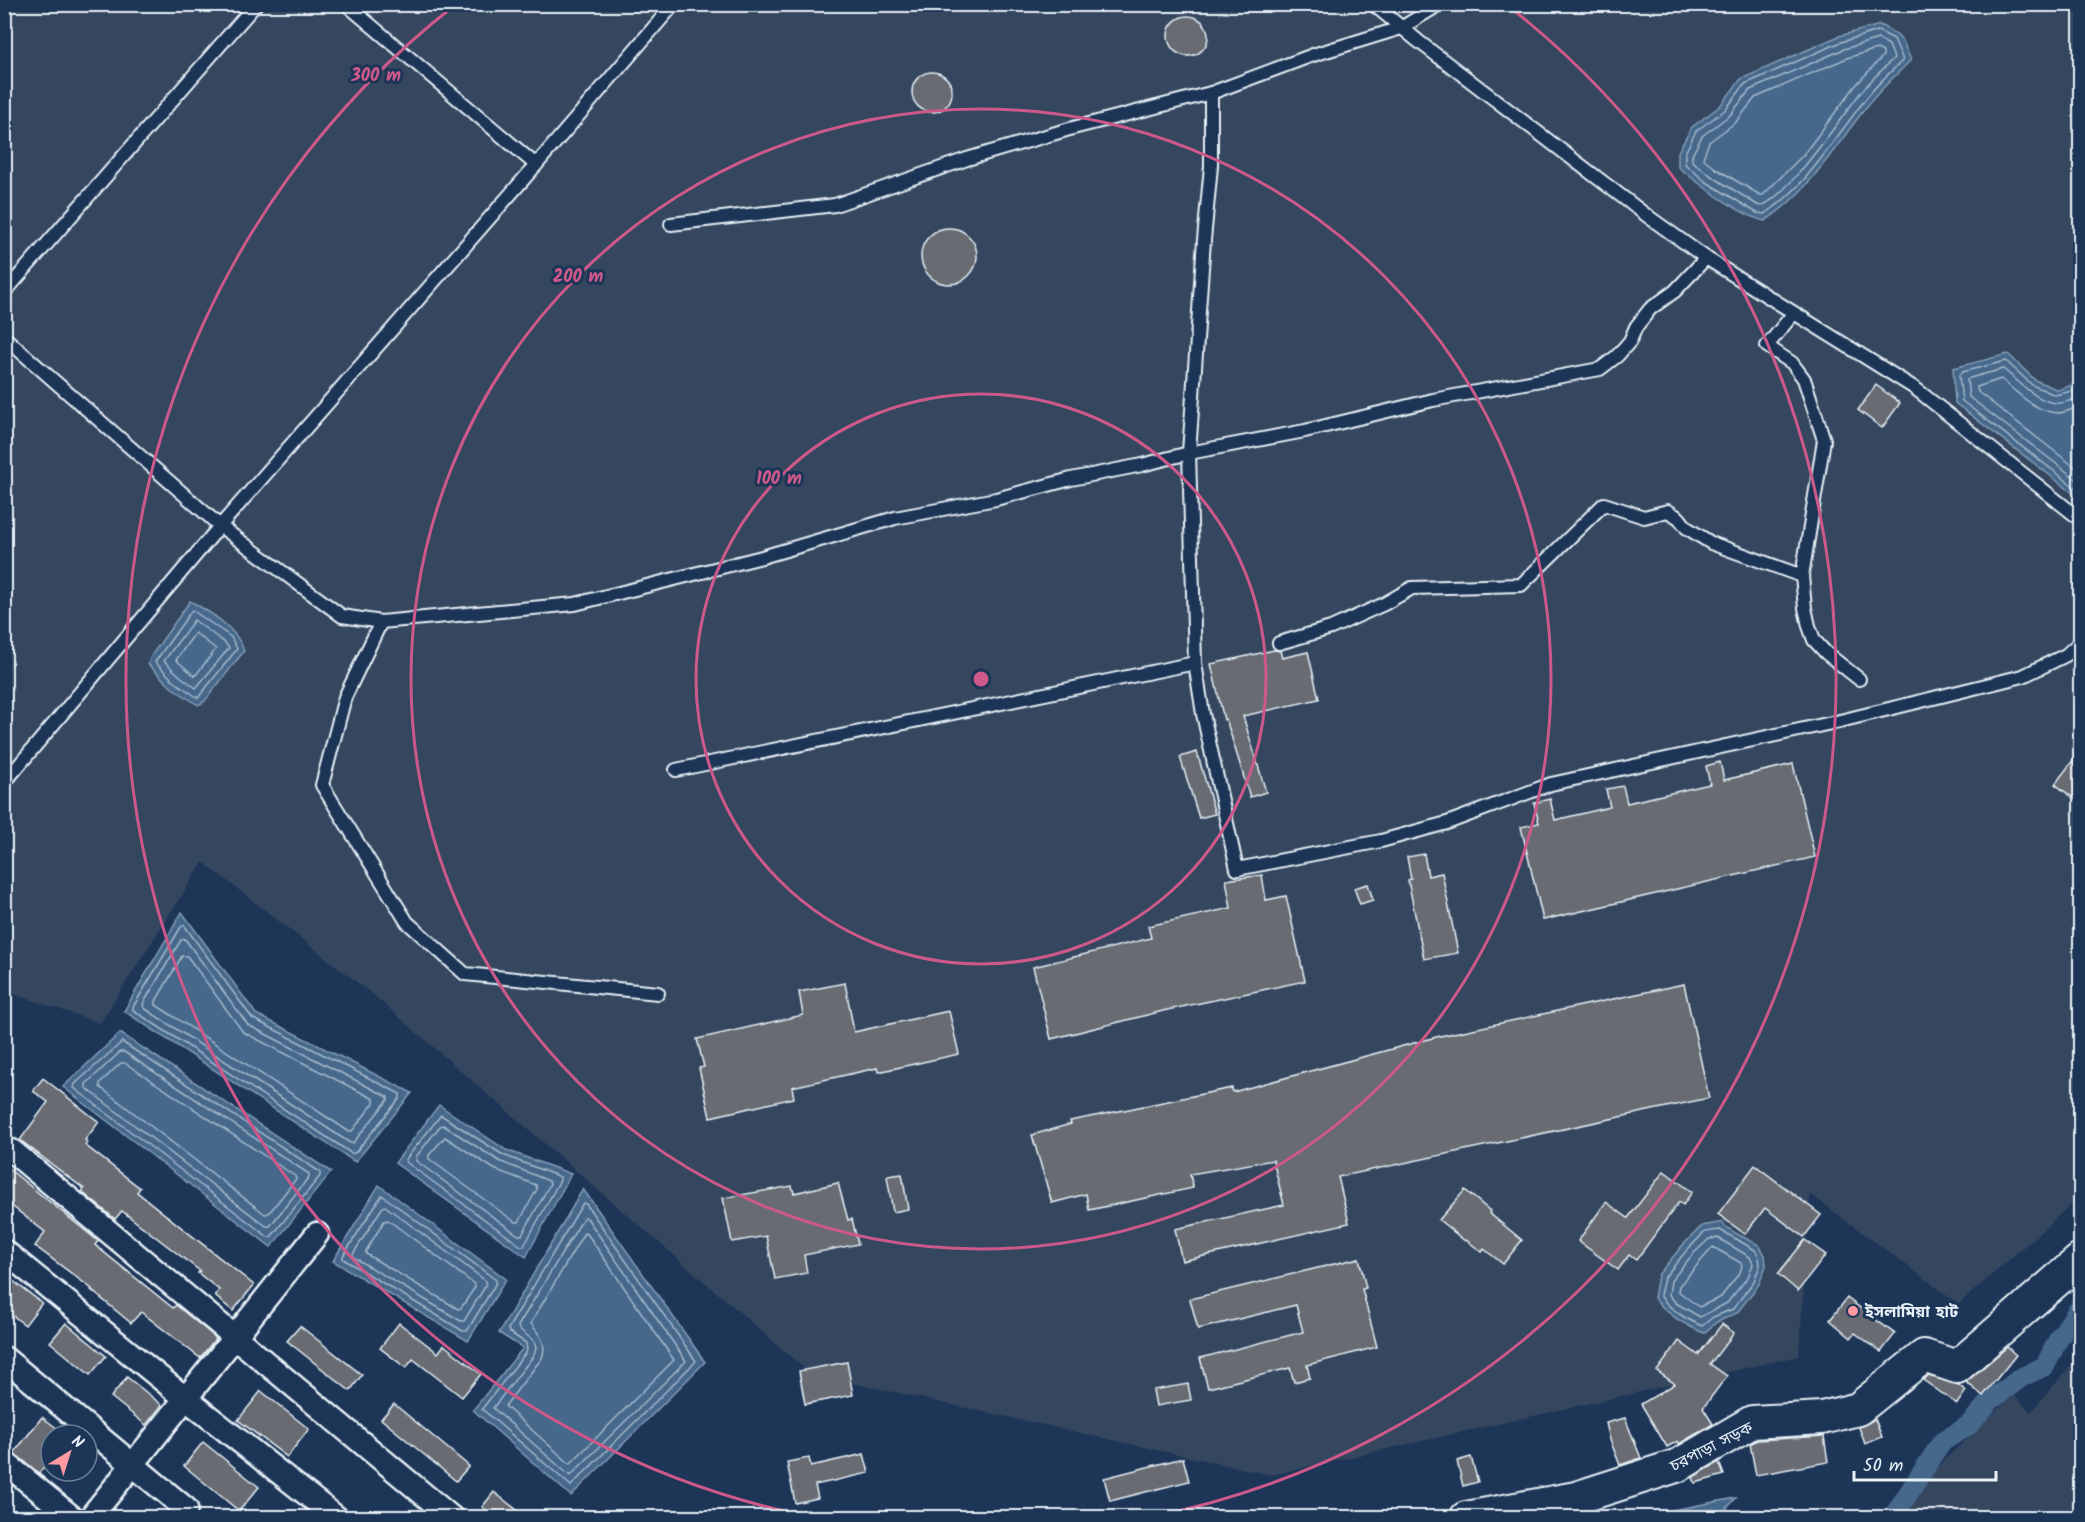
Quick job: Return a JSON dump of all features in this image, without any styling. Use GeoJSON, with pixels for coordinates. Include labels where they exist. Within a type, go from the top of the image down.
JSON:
{"type":"FeatureCollection","features":[{"type":"Feature","properties":{"kind":"street"},"geometry":{"type":"LineString","coordinates":[[12,1151],[452,1518]]}},
{"type":"Feature","properties":{"kind":"street"},"geometry":{"type":"LineString","coordinates":[[90,1518],[316,1234]]}},
{"type":"Feature","properties":{"kind":"street"},"geometry":{"type":"LineString","coordinates":[[4,1251],[337,1518]]}},
{"type":"Feature","properties":{"kind":"street","name":"চরপাড়া সড়ক"},"geometry":{"type":"LineString","coordinates":[[1466,1518],[1576,1498],[1679,1465],[1752,1422],[1822,1418],[1858,1409],[1924,1356],[1958,1367],[2080,1260]]}},
{"type":"Feature","properties":{"kind":"street"},"geometry":{"type":"LineString","coordinates":[[4,1358],[186,1509]]}},
{"type":"Feature","properties":{"kind":"street"},"geometry":{"type":"LineString","coordinates":[[4,1462],[73,1518]]}},
{"type":"Feature","properties":{"kind":"lane"},"geometry":{"type":"LineString","coordinates":[[4,293],[256,4]]}},
{"type":"Feature","properties":{"kind":"lane"},"geometry":{"type":"LineString","coordinates":[[346,4],[536,165]]}},
{"type":"Feature","properties":{"kind":"lane"},"geometry":{"type":"LineString","coordinates":[[4,783],[220,526],[674,4]]}},
{"type":"Feature","properties":{"kind":"lane"},"geometry":{"type":"LineString","coordinates":[[1373,4],[1401,28],[1646,215],[1706,258],[1916,389],[2080,519]]}},
{"type":"Feature","properties":{"kind":"lane"},"geometry":{"type":"LineString","coordinates":[[671,224],[835,205],[967,159],[1073,128],[1211,93],[1313,55],[1401,28],[1440,4]]}},
{"type":"Feature","properties":{"kind":"lane"},"geometry":{"type":"LineString","coordinates":[[1211,93],[1211,166],[1189,453],[1195,663],[1203,714],[1237,868],[1381,841],[1447,823],[1551,784],[1836,722],[2023,676],[2066,655],[2080,642]]}},
{"type":"Feature","properties":{"kind":"lane"},"geometry":{"type":"LineString","coordinates":[[4,337],[220,526],[342,615],[381,622],[575,604],[762,557],[895,518],[996,499],[1071,479],[1305,431],[1433,400],[1600,369],[1617,356],[1630,341],[1636,327],[1650,309],[1675,291],[1706,258]]}},
{"type":"Feature","properties":{"kind":"lane"},"geometry":{"type":"LineString","coordinates":[[1793,314],[1767,346],[1792,363],[1804,379],[1824,440],[1802,576],[1804,608],[1814,640],[1826,653],[1859,679]]}},
{"type":"Feature","properties":{"kind":"lane"},"geometry":{"type":"LineString","coordinates":[[1279,643],[1331,628],[1384,604],[1412,588],[1521,585],[1604,504],[1644,517],[1668,512],[1679,518],[1687,528],[1712,543],[1802,576]]}},
{"type":"Feature","properties":{"kind":"lane"},"geometry":{"type":"LineString","coordinates":[[381,622],[345,697],[322,785],[407,922],[465,974],[658,993]]}},
{"type":"Feature","properties":{"kind":"lane"},"geometry":{"type":"LineString","coordinates":[[676,770],[1195,663]]}},
{"type":"Feature","properties":{"kind":"shaded area"},"geometry":{"type":"Polygon","coordinates":[[[5,5],[2080,5],[2080,1197],[1959,1304],[1810,1194],[1799,1356],[1272,1475],[811,1374],[372,994],[203,862],[100,1023],[5,991],[5,5]]]}},
{"type":"Feature","properties":{"kind":"shaded area"},"geometry":{"type":"Polygon","coordinates":[[[2080,1355],[2080,1517],[1903,1517],[1930,1474],[2013,1394],[2031,1412],[2080,1355]]]}},
{"type":"Feature","properties":{"kind":"water"},"geometry":{"type":"Polygon","coordinates":[[[1880,25],[1900,38],[1911,60],[1872,100],[1810,180],[1781,209],[1765,221],[1732,206],[1678,167],[1678,152],[1692,127],[1720,106],[1741,79],[1839,36],[1880,25]]]}},
{"type":"Feature","properties":{"kind":"water"},"geometry":{"type":"Polygon","coordinates":[[[2008,354],[2035,380],[2058,390],[2080,382],[2080,497],[1955,403],[1953,368],[2008,354]]]}},
{"type":"Feature","properties":{"kind":"water"},"geometry":{"type":"Polygon","coordinates":[[[190,601],[229,628],[244,651],[204,702],[198,705],[171,687],[148,664],[151,656],[190,601]]]}},
{"type":"Feature","properties":{"kind":"water"},"geometry":{"type":"Polygon","coordinates":[[[182,912],[256,1014],[412,1093],[355,1162],[124,1011],[182,912]]]}},
{"type":"Feature","properties":{"kind":"water"},"geometry":{"type":"Polygon","coordinates":[[[120,1033],[331,1172],[271,1247],[63,1087],[120,1033]]]}},
{"type":"Feature","properties":{"kind":"water"},"geometry":{"type":"Polygon","coordinates":[[[439,1105],[506,1150],[571,1174],[526,1257],[395,1163],[439,1105]]]}},
{"type":"Feature","properties":{"kind":"water"},"geometry":{"type":"Polygon","coordinates":[[[379,1185],[506,1279],[468,1341],[333,1261],[379,1185]]]}},
{"type":"Feature","properties":{"kind":"water"},"geometry":{"type":"Polygon","coordinates":[[[583,1189],[705,1362],[571,1496],[473,1410],[523,1348],[499,1333],[583,1189]]]}},
{"type":"Feature","properties":{"kind":"water"},"geometry":{"type":"Polygon","coordinates":[[[1723,1222],[1737,1234],[1759,1245],[1765,1255],[1766,1266],[1759,1284],[1737,1313],[1717,1322],[1704,1333],[1677,1319],[1654,1298],[1658,1275],[1682,1246],[1702,1226],[1723,1222]]]}},
{"type":"Feature","properties":{"kind":"water"},"geometry":{"type":"Polygon","coordinates":[[[1736,1498],[1719,1517],[1636,1517],[1736,1498]]]}},
{"type":"Feature","properties":{"kind":"building"},"geometry":{"type":"Polygon","coordinates":[[[1188,16],[1202,22],[1208,36],[1202,50],[1188,56],[1174,50],[1168,36],[1174,22],[1188,16]]]}},
{"type":"Feature","properties":{"kind":"building"},"geometry":{"type":"Polygon","coordinates":[[[932,72],[946,78],[952,92],[946,106],[932,112],[918,106],[912,92],[918,78],[932,72]]]}},
{"type":"Feature","properties":{"kind":"building"},"geometry":{"type":"Polygon","coordinates":[[[949,228],[960,230],[969,236],[975,245],[977,256],[975,267],[969,276],[960,282],[949,284],[938,282],[929,276],[923,267],[921,256],[923,245],[929,236],[938,230],[949,228]]]}},
{"type":"Feature","properties":{"kind":"building"},"geometry":{"type":"Polygon","coordinates":[[[1876,385],[1900,403],[1882,428],[1858,410],[1876,385]]]}},
{"type":"Feature","properties":{"kind":"building"},"geometry":{"type":"Polygon","coordinates":[[[1274,650],[1280,651],[1282,658],[1308,652],[1319,699],[1243,716],[1266,792],[1250,797],[1226,719],[1224,720],[1211,664],[1274,650]]]}},
{"type":"Feature","properties":{"kind":"building"},"geometry":{"type":"Polygon","coordinates":[[[2080,751],[2080,803],[2055,784],[2080,751]]]}},
{"type":"Feature","properties":{"kind":"building"},"geometry":{"type":"Polygon","coordinates":[[[1197,752],[1215,814],[1199,818],[1180,757],[1197,752]]]}},
{"type":"Feature","properties":{"kind":"building"},"geometry":{"type":"Polygon","coordinates":[[[1720,762],[1724,780],[1793,764],[1815,857],[1543,920],[1521,827],[1539,823],[1534,803],[1550,799],[1555,820],[1610,807],[1606,789],[1623,786],[1627,803],[1710,784],[1706,766],[1720,762]]]}},
{"type":"Feature","properties":{"kind":"building"},"geometry":{"type":"Polygon","coordinates":[[[1424,854],[1428,876],[1442,873],[1458,953],[1424,959],[1408,880],[1411,879],[1407,857],[1424,854]]]}},
{"type":"Feature","properties":{"kind":"building"},"geometry":{"type":"Polygon","coordinates":[[[1262,875],[1266,900],[1286,896],[1305,981],[1167,1010],[1051,1039],[1033,967],[1151,938],[1148,926],[1231,908],[1226,880],[1262,875]]]}},
{"type":"Feature","properties":{"kind":"building"},"geometry":{"type":"Polygon","coordinates":[[[1368,884],[1373,900],[1360,904],[1354,888],[1368,884]]]}},
{"type":"Feature","properties":{"kind":"building"},"geometry":{"type":"Polygon","coordinates":[[[845,983],[854,1032],[949,1011],[959,1054],[878,1072],[877,1068],[792,1087],[794,1098],[710,1117],[699,1068],[704,1067],[697,1039],[803,1015],[799,992],[845,983]]]}},
{"type":"Feature","properties":{"kind":"building"},"geometry":{"type":"Polygon","coordinates":[[[1684,984],[1709,1098],[1338,1177],[1349,1223],[1182,1261],[1175,1229],[1284,1205],[1273,1160],[1190,1174],[1193,1188],[1089,1210],[1086,1194],[1052,1203],[1032,1135],[1071,1124],[1070,1121],[1232,1088],[1233,1092],[1440,1036],[1684,984]]]}},
{"type":"Feature","properties":{"kind":"building"},"geometry":{"type":"Polygon","coordinates":[[[43,1078],[99,1122],[85,1140],[87,1142],[85,1145],[140,1188],[137,1192],[254,1285],[233,1311],[215,1296],[219,1290],[198,1273],[200,1271],[122,1211],[115,1219],[82,1192],[84,1189],[20,1140],[48,1102],[33,1091],[43,1078]]]}},
{"type":"Feature","properties":{"kind":"building"},"geometry":{"type":"Polygon","coordinates":[[[4,1165],[98,1241],[95,1245],[173,1308],[176,1305],[216,1338],[200,1358],[141,1312],[131,1323],[92,1289],[35,1246],[45,1232],[4,1200],[4,1165]]]}},
{"type":"Feature","properties":{"kind":"building"},"geometry":{"type":"Polygon","coordinates":[[[1755,1165],[1821,1215],[1804,1237],[1765,1208],[1745,1234],[1718,1214],[1755,1165]]]}},
{"type":"Feature","properties":{"kind":"building"},"geometry":{"type":"Polygon","coordinates":[[[1664,1171],[1692,1192],[1683,1205],[1679,1202],[1636,1260],[1629,1255],[1618,1270],[1578,1241],[1606,1202],[1628,1218],[1664,1171]]]}},
{"type":"Feature","properties":{"kind":"building"},"geometry":{"type":"Polygon","coordinates":[[[902,1174],[908,1209],[893,1212],[887,1176],[902,1174]]]}},
{"type":"Feature","properties":{"kind":"building"},"geometry":{"type":"Polygon","coordinates":[[[838,1183],[848,1220],[852,1219],[858,1244],[804,1255],[807,1273],[775,1279],[766,1236],[732,1242],[723,1198],[792,1186],[794,1193],[838,1183]]]}},
{"type":"Feature","properties":{"kind":"building"},"geometry":{"type":"Polygon","coordinates":[[[1465,1190],[1522,1240],[1503,1264],[1484,1249],[1482,1252],[1465,1241],[1439,1220],[1465,1190]]]}},
{"type":"Feature","properties":{"kind":"building"},"geometry":{"type":"Polygon","coordinates":[[[1805,1240],[1826,1255],[1798,1291],[1778,1274],[1805,1240]]]}},
{"type":"Feature","properties":{"kind":"building"},"geometry":{"type":"Polygon","coordinates":[[[1359,1258],[1366,1288],[1362,1289],[1377,1347],[1307,1365],[1310,1378],[1294,1382],[1290,1368],[1208,1388],[1200,1358],[1303,1332],[1296,1305],[1198,1329],[1190,1299],[1359,1258]]]}},
{"type":"Feature","properties":{"kind":"building"},"geometry":{"type":"Polygon","coordinates":[[[4,1274],[42,1303],[25,1325],[4,1309],[4,1274]]]}},
{"type":"Feature","properties":{"kind":"building"},"geometry":{"type":"Polygon","coordinates":[[[1847,1298],[1895,1334],[1881,1352],[1855,1333],[1851,1338],[1830,1320],[1847,1298]]]}},
{"type":"Feature","properties":{"kind":"building"},"geometry":{"type":"Polygon","coordinates":[[[66,1323],[106,1356],[90,1375],[50,1342],[66,1323]]]}},
{"type":"Feature","properties":{"kind":"building"},"geometry":{"type":"Polygon","coordinates":[[[399,1323],[438,1353],[444,1345],[481,1374],[462,1397],[413,1359],[406,1368],[380,1348],[399,1323]]]}},
{"type":"Feature","properties":{"kind":"building"},"geometry":{"type":"Polygon","coordinates":[[[1722,1324],[1734,1333],[1710,1364],[1727,1376],[1703,1408],[1713,1424],[1679,1444],[1678,1441],[1667,1447],[1641,1404],[1675,1384],[1657,1371],[1679,1341],[1698,1355],[1722,1324]]]}},
{"type":"Feature","properties":{"kind":"building"},"geometry":{"type":"Polygon","coordinates":[[[300,1326],[362,1375],[350,1391],[287,1341],[300,1326]]]}},
{"type":"Feature","properties":{"kind":"building"},"geometry":{"type":"Polygon","coordinates":[[[2007,1347],[2016,1355],[1983,1396],[1966,1382],[2007,1347]]]}},
{"type":"Feature","properties":{"kind":"building"},"geometry":{"type":"Polygon","coordinates":[[[847,1362],[853,1395],[805,1404],[799,1371],[847,1362]]]}},
{"type":"Feature","properties":{"kind":"building"},"geometry":{"type":"Polygon","coordinates":[[[1928,1376],[1957,1384],[1966,1391],[1957,1404],[1923,1380],[1928,1376]]]}},
{"type":"Feature","properties":{"kind":"building"},"geometry":{"type":"Polygon","coordinates":[[[127,1377],[162,1405],[146,1425],[111,1397],[127,1377]]]}},
{"type":"Feature","properties":{"kind":"building"},"geometry":{"type":"Polygon","coordinates":[[[1188,1384],[1191,1400],[1156,1406],[1153,1390],[1188,1384]]]}},
{"type":"Feature","properties":{"kind":"building"},"geometry":{"type":"Polygon","coordinates":[[[261,1391],[309,1429],[287,1457],[238,1420],[261,1391]]]}},
{"type":"Feature","properties":{"kind":"building"},"geometry":{"type":"Polygon","coordinates":[[[394,1404],[469,1466],[456,1481],[381,1419],[394,1404]]]}},
{"type":"Feature","properties":{"kind":"building"},"geometry":{"type":"Polygon","coordinates":[[[42,1417],[50,1423],[39,1423],[39,1473],[14,1453],[42,1417]]]}},
{"type":"Feature","properties":{"kind":"building"},"geometry":{"type":"Polygon","coordinates":[[[1625,1418],[1641,1458],[1620,1465],[1606,1423],[1625,1418]]]}},
{"type":"Feature","properties":{"kind":"building"},"geometry":{"type":"Polygon","coordinates":[[[1875,1419],[1882,1437],[1865,1444],[1859,1427],[1875,1419]]]}},
{"type":"Feature","properties":{"kind":"building"},"geometry":{"type":"Polygon","coordinates":[[[1824,1436],[1828,1462],[1756,1475],[1750,1444],[1757,1440],[1824,1436]]]}},
{"type":"Feature","properties":{"kind":"building"},"geometry":{"type":"Polygon","coordinates":[[[203,1442],[259,1487],[239,1511],[184,1466],[203,1442]]]}},
{"type":"Feature","properties":{"kind":"building"},"geometry":{"type":"Polygon","coordinates":[[[864,1454],[869,1473],[815,1485],[818,1498],[795,1503],[787,1462],[809,1458],[811,1466],[864,1454]]]}},
{"type":"Feature","properties":{"kind":"building"},"geometry":{"type":"Polygon","coordinates":[[[1471,1457],[1478,1482],[1463,1486],[1457,1461],[1471,1457]]]}},
{"type":"Feature","properties":{"kind":"building"},"geometry":{"type":"Polygon","coordinates":[[[1183,1458],[1189,1481],[1110,1501],[1104,1478],[1183,1458]]]}},
{"type":"Feature","properties":{"kind":"building"},"geometry":{"type":"Polygon","coordinates":[[[1719,1462],[1724,1475],[1695,1483],[1693,1477],[1719,1462]]]}},
{"type":"Feature","properties":{"kind":"building"},"geometry":{"type":"Polygon","coordinates":[[[494,1492],[527,1518],[495,1518],[482,1507],[494,1492]]]}},
{"type":"Feature","properties":{"kind":"waterway"},"geometry":{"type":"LineString","coordinates":[[1892,1518],[1942,1442],[1969,1425],[1991,1400],[2022,1377],[2045,1366],[2059,1338],[2080,1307]]}},
{"type":"Feature","properties":{"kind":"place","name":"ইসলামিয়া হাট"},"geometry":{"type":"Point","coordinates":[1853,1311]}}]}
